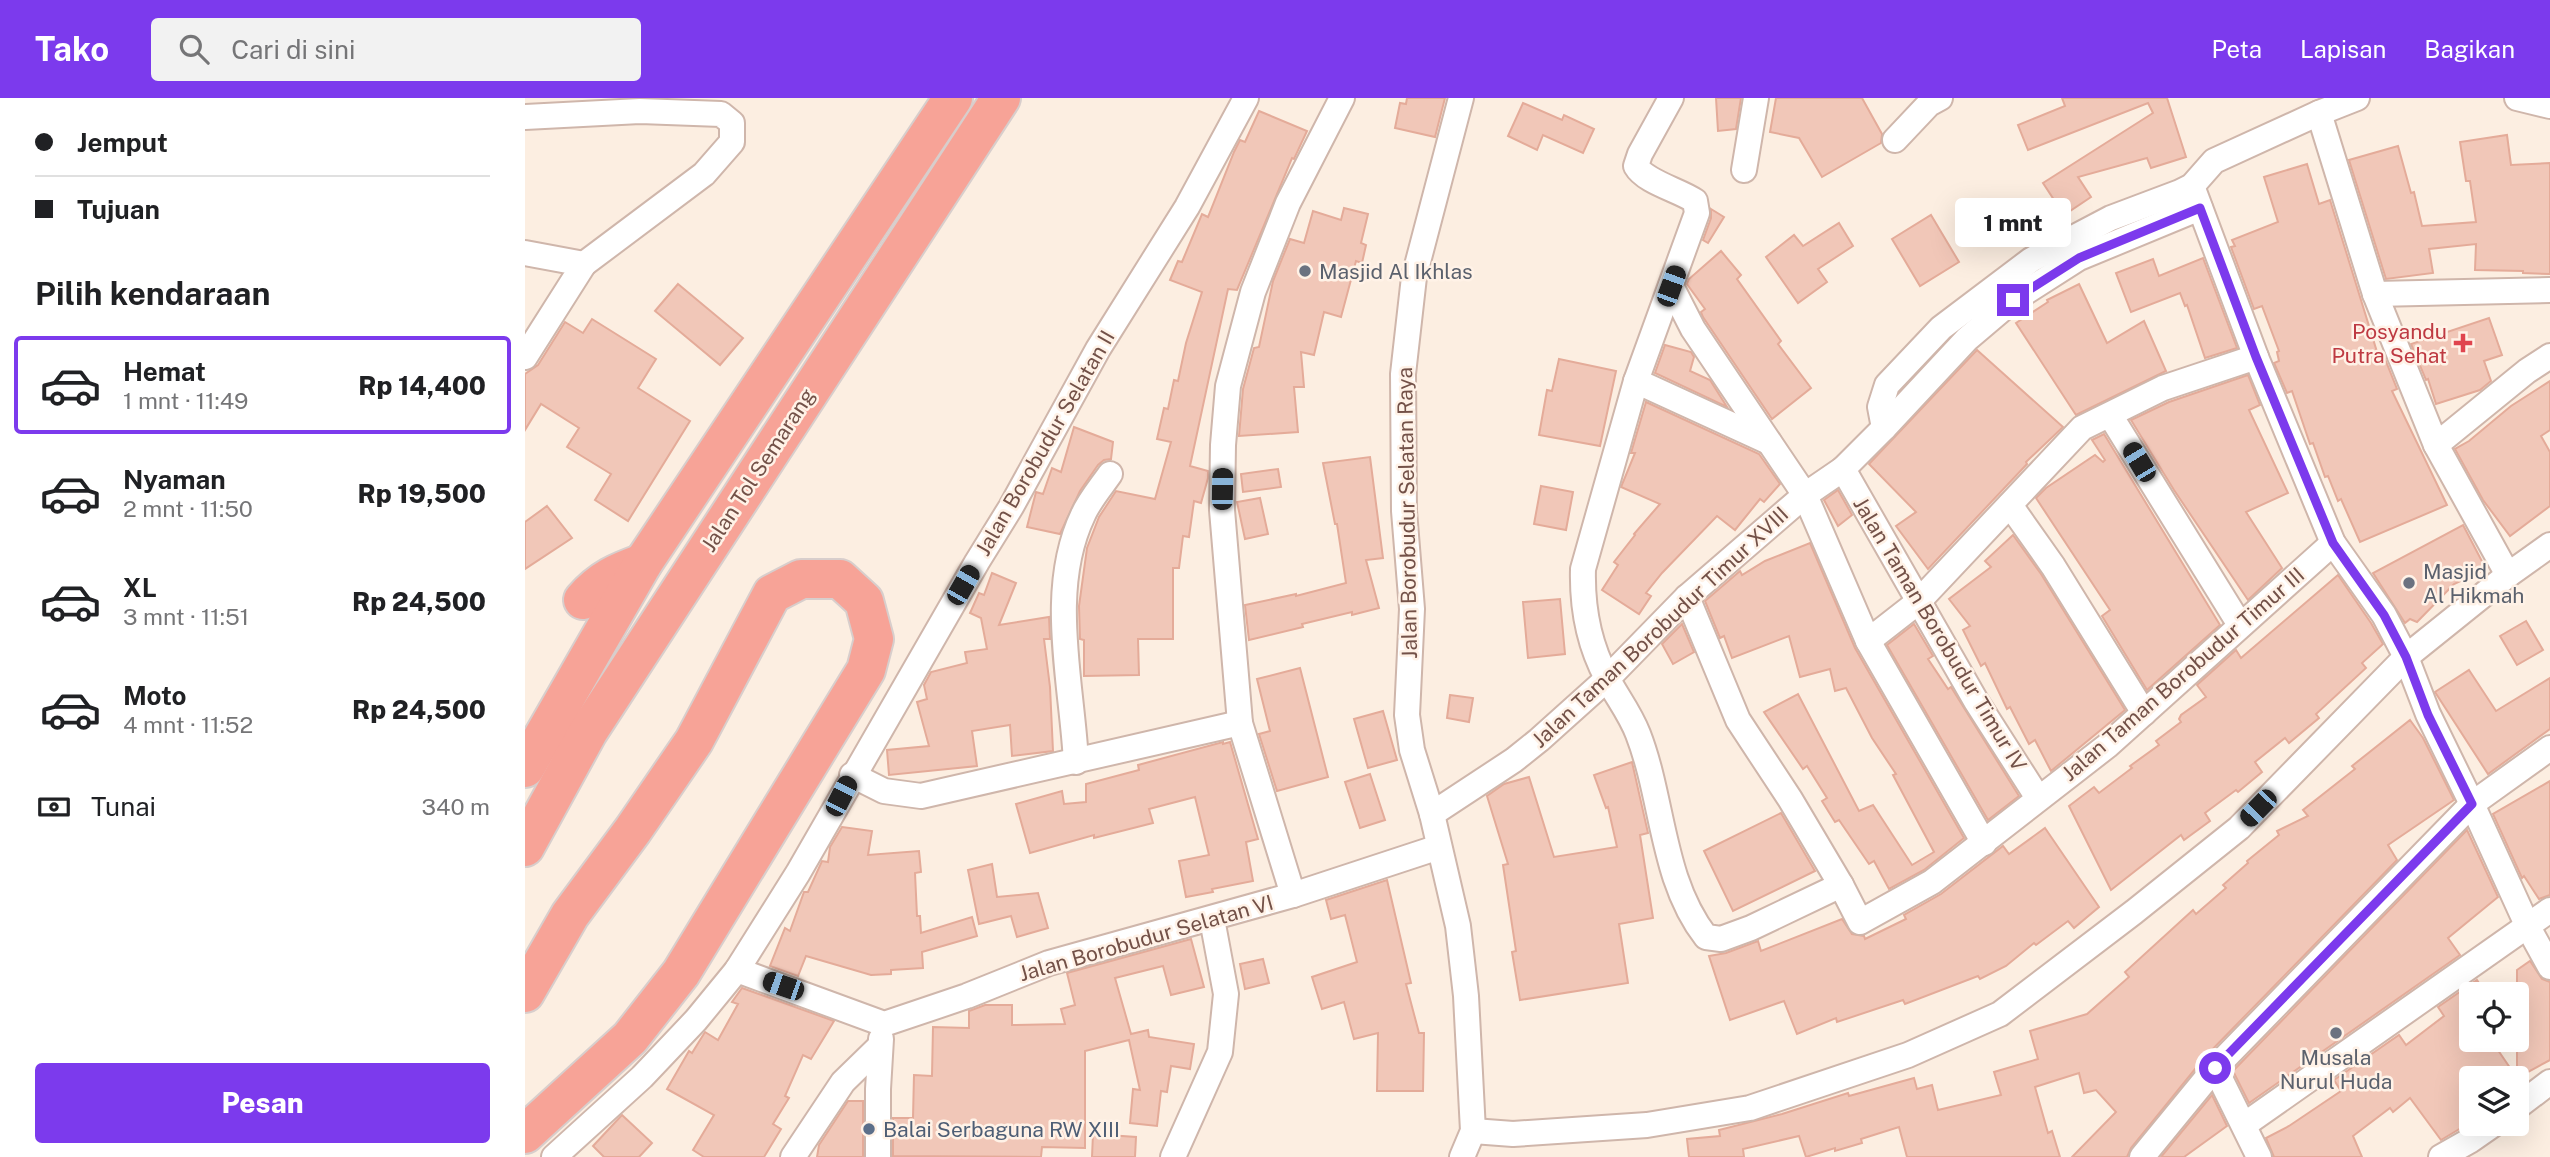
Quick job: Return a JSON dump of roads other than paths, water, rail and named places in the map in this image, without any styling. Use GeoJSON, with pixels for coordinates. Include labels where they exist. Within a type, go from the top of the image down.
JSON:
{"type":"FeatureCollection","features":[{"type":"Feature","properties":{"kind":"highway","name":"Jalan Tol Semarang"},"geometry":{"type":"LineString","coordinates":[[525,768],[643,563],[953,98]]}},
{"type":"Feature","properties":{"kind":"highway","name":"Jalan Tol Semarang"},"geometry":{"type":"LineString","coordinates":[[525,847],[596,721],[1001,98]]}},
{"type":"Feature","properties":{"kind":"highway"},"geometry":{"type":"LineString","coordinates":[[583,600],[595,586],[612,574],[643,563]]}},
{"type":"Feature","properties":{"kind":"highway"},"geometry":{"type":"LineString","coordinates":[[525,993],[570,915],[694,741],[772,594],[801,579],[840,579],[864,601],[874,639],[866,670],[681,973],[629,1038],[525,1133]]}},
{"type":"Feature","properties":{"kind":"street","name":"Jalan Borobudur Selatan II"},"geometry":{"type":"LineString","coordinates":[[554,1157],[642,1077],[696,1020],[737,970],[798,873],[852,775],[1011,507],[1098,349],[1187,207],[1246,98]]}},
{"type":"Feature","properties":{"kind":"street"},"geometry":{"type":"LineString","coordinates":[[1293,895],[1240,723],[1222,510],[1223,445],[1228,386],[1253,292],[1283,216],[1342,98]]}},
{"type":"Feature","properties":{"kind":"street","name":"Jalan Borobudur Selatan Raya"},"geometry":{"type":"LineString","coordinates":[[1461,98],[1415,277],[1403,374],[1405,511],[1412,609],[1407,715],[1412,750],[1432,814],[1458,926],[1465,984],[1473,1131]]}},
{"type":"Feature","properties":{"kind":"street"},"geometry":{"type":"LineString","coordinates":[[1671,98],[1636,166],[1641,174],[1684,193],[1695,201],[1697,213],[1636,381],[1583,569],[1582,594],[1593,647],[1607,679],[1624,704],[1638,735],[1653,784],[1670,862],[1692,919],[1706,937],[1721,939],[1751,928],[1841,885],[1790,799],[1738,720],[1686,597]]}},
{"type":"Feature","properties":{"kind":"street"},"geometry":{"type":"LineString","coordinates":[[1744,170],[1756,98]]}},
{"type":"Feature","properties":{"kind":"street"},"geometry":{"type":"LineString","coordinates":[[1895,140],[1929,104],[1940,98]]}},
{"type":"Feature","properties":{"kind":"street"},"geometry":{"type":"LineString","coordinates":[[2357,98],[2214,161],[2196,197],[2256,357],[2333,543],[2384,615],[2406,657],[2428,715],[2528,927],[2550,967]]}},
{"type":"Feature","properties":{"kind":"street"},"geometry":{"type":"LineString","coordinates":[[2517,98],[2550,106]]}},
{"type":"Feature","properties":{"kind":"street"},"geometry":{"type":"LineString","coordinates":[[525,117],[640,111],[721,114],[732,123],[732,142],[704,174],[584,264],[525,357]]}},
{"type":"Feature","properties":{"kind":"street"},"geometry":{"type":"LineString","coordinates":[[2319,113],[2375,294],[2436,445],[2508,575]]}},
{"type":"Feature","properties":{"kind":"street"},"geometry":{"type":"LineString","coordinates":[[1884,428],[1880,407],[1887,385],[1941,328],[2031,260],[2111,218],[2196,197]]}},
{"type":"Feature","properties":{"kind":"street","name":"Jalan Taman Borobudur Timur XVIII"},"geometry":{"type":"LineString","coordinates":[[1432,814],[1514,760],[1607,679],[1686,597],[1805,495],[1843,469],[1967,339],[2013,300],[2079,258],[2196,197]]}},
{"type":"Feature","properties":{"kind":"street"},"geometry":{"type":"LineString","coordinates":[[525,253],[584,264]]}},
{"type":"Feature","properties":{"kind":"street"},"geometry":{"type":"LineString","coordinates":[[1671,286],[1693,329],[1805,495],[1868,641],[1984,843]]}},
{"type":"Feature","properties":{"kind":"street"},"geometry":{"type":"LineString","coordinates":[[2375,294],[2550,290]]}},
{"type":"Feature","properties":{"kind":"street"},"geometry":{"type":"LineString","coordinates":[[2436,445],[2527,371],[2550,356]]}},
{"type":"Feature","properties":{"kind":"street"},"geometry":{"type":"LineString","coordinates":[[1868,641],[1919,602],[2082,428],[2163,388],[2256,357]]}},
{"type":"Feature","properties":{"kind":"street"},"geometry":{"type":"LineString","coordinates":[[1636,381],[1770,442]]}},
{"type":"Feature","properties":{"kind":"street"},"geometry":{"type":"LineString","coordinates":[[2111,415],[2240,625]]}},
{"type":"Feature","properties":{"kind":"street","name":"Jalan Taman Borobudur Timur IV"},"geometry":{"type":"LineString","coordinates":[[1843,469],[1976,701],[2038,798]]}},
{"type":"Feature","properties":{"kind":"street"},"geometry":{"type":"LineString","coordinates":[[1076,762],[1066,672],[1065,574],[1083,515],[1110,474]]}},
{"type":"Feature","properties":{"kind":"street"},"geometry":{"type":"LineString","coordinates":[[2010,505],[2053,566],[2144,713]]}},
{"type":"Feature","properties":{"kind":"street","name":"Jalan Taman Borobudur Timur III"},"geometry":{"type":"LineString","coordinates":[[1841,885],[1860,922],[1932,882],[2106,746],[2333,543]]}},
{"type":"Feature","properties":{"kind":"street"},"geometry":{"type":"LineString","coordinates":[[1462,1157],[1473,1131],[1513,1134],[1647,1125],[1750,1108],[1908,1055],[2000,1014],[2239,828],[2406,657],[2508,575],[2550,545]]}},
{"type":"Feature","properties":{"kind":"street"},"geometry":{"type":"LineString","coordinates":[[852,775],[884,791],[921,796],[1240,723]]}},
{"type":"Feature","properties":{"kind":"street"},"geometry":{"type":"LineString","coordinates":[[2142,1157],[2215,1068],[2472,804],[2550,748]]}},
{"type":"Feature","properties":{"kind":"street","name":"Jalan Borobudur Selatan VI"},"geometry":{"type":"LineString","coordinates":[[882,1035],[967,996],[1049,963],[1293,895],[1439,846]]}},
{"type":"Feature","properties":{"kind":"street"},"geometry":{"type":"LineString","coordinates":[[2244,1125],[2550,910]]}},
{"type":"Feature","properties":{"kind":"street"},"geometry":{"type":"LineString","coordinates":[[1173,1157],[1220,1052],[1226,994],[1212,919]]}},
{"type":"Feature","properties":{"kind":"street"},"geometry":{"type":"LineString","coordinates":[[737,970],[882,1035]]}},
{"type":"Feature","properties":{"kind":"street"},"geometry":{"type":"LineString","coordinates":[[793,1157],[843,1082],[882,1035]]}},
{"type":"Feature","properties":{"kind":"street"},"geometry":{"type":"LineString","coordinates":[[879,1157],[882,1035]]}},
{"type":"Feature","properties":{"kind":"street"},"geometry":{"type":"LineString","coordinates":[[2215,1068],[2259,1157]]}},
{"type":"Feature","properties":{"kind":"street"},"geometry":{"type":"LineString","coordinates":[[2529,1098],[2550,1082]]}},
{"type":"Feature","properties":{"kind":"street"},"geometry":{"type":"LineString","coordinates":[[2441,1157],[2477,1136]]}},
{"type":"Feature","properties":{"kind":"place","name":"Masjid Al Ikhlas"},"geometry":{"type":"Point","coordinates":[1305,271]}},
{"type":"Feature","properties":{"kind":"place","name":"Posyandu Putra Sehat"},"geometry":{"type":"Point","coordinates":[2463,343]}},
{"type":"Feature","properties":{"kind":"place","name":"Masjid Al Hikmah"},"geometry":{"type":"Point","coordinates":[2409,583]}},
{"type":"Feature","properties":{"kind":"place","name":"Musala Nurul Huda"},"geometry":{"type":"Point","coordinates":[2336,1033]}},
{"type":"Feature","properties":{"kind":"place","name":"Balai Serbaguna RW XIII"},"geometry":{"type":"Point","coordinates":[869,1129]}}]}
